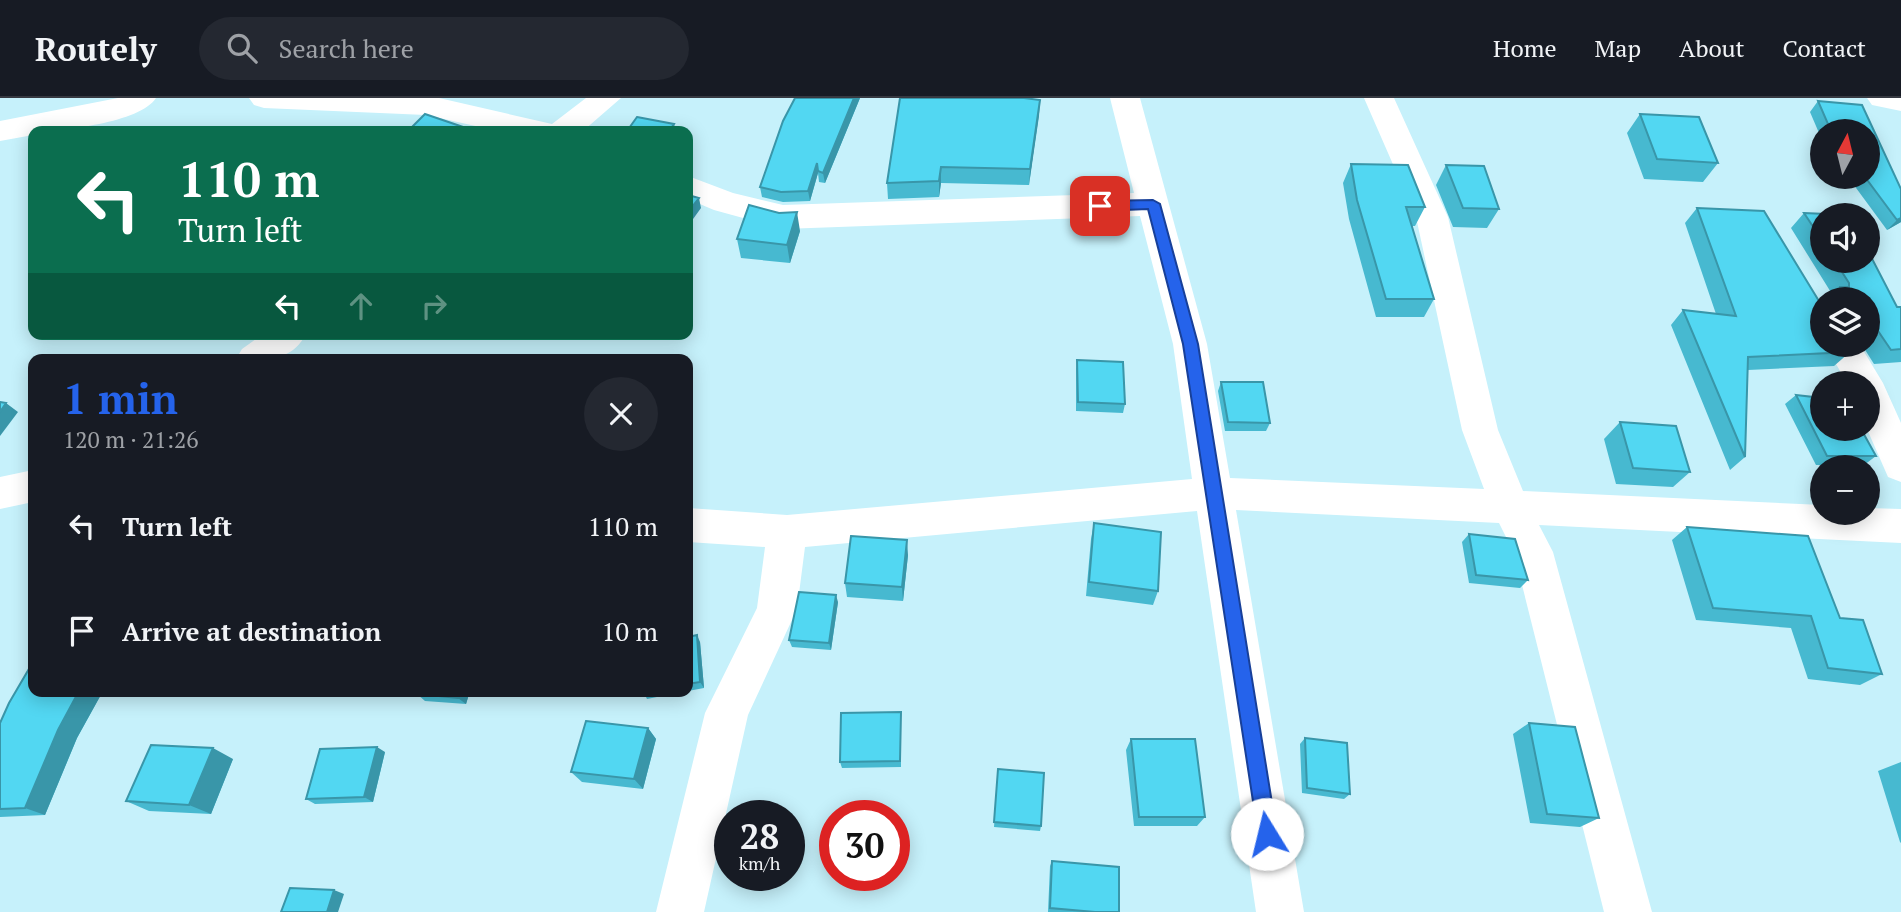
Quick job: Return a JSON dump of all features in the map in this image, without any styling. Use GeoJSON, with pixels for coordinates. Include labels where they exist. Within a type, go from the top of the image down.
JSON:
{"type":"FeatureCollection","features":[{"type":"Feature","properties":{"kind":"street"},"geometry":{"type":"LineString","coordinates":[[0,131],[123,108],[141,98]]}},
{"type":"Feature","properties":{"kind":"street"},"geometry":{"type":"LineString","coordinates":[[264,98],[426,105],[519,126]]}},
{"type":"Feature","properties":{"kind":"street"},"geometry":{"type":"LineString","coordinates":[[570,126],[606,98]]}},
{"type":"Feature","properties":{"kind":"street"},"geometry":{"type":"LineString","coordinates":[[1125,98],[1190,344],[1280,912]]}},
{"type":"Feature","properties":{"kind":"street"},"geometry":{"type":"LineString","coordinates":[[1379,98],[1432,217],[1480,430],[1509,505],[1533,552],[1628,912]]}},
{"type":"Feature","properties":{"kind":"street"},"geometry":{"type":"LineString","coordinates":[[1882,98],[1901,101]]}},
{"type":"Feature","properties":{"kind":"street"},"geometry":{"type":"LineString","coordinates":[[693,189],[724,202],[783,216],[1153,204]]}},
{"type":"Feature","properties":{"kind":"street"},"geometry":{"type":"LineString","coordinates":[[261,354],[281,340]]}},
{"type":"Feature","properties":{"kind":"street"},"geometry":{"type":"LineString","coordinates":[[1880,417],[1901,466]]}},
{"type":"Feature","properties":{"kind":"street"},"geometry":{"type":"LineString","coordinates":[[0,493],[28,487]]}},
{"type":"Feature","properties":{"kind":"street"},"geometry":{"type":"LineString","coordinates":[[693,525],[787,532],[1213,493],[1509,505],[1901,526]]}},
{"type":"Feature","properties":{"kind":"street"},"geometry":{"type":"LineString","coordinates":[[680,912],[727,713],[777,608],[787,532]]}},
{"type":"Feature","properties":{"kind":"building"},"geometry":{"type":"Polygon","coordinates":[[[795,98],[854,98],[823,173],[818,171],[817,163],[808,191],[781,192],[760,187],[783,121],[795,98]]]}},
{"type":"Feature","properties":{"kind":"building"},"geometry":{"type":"Polygon","coordinates":[[[900,98],[1040,100],[1030,169],[941,167],[939,181],[887,183],[900,98]]]}},
{"type":"Feature","properties":{"kind":"building"},"geometry":{"type":"Polygon","coordinates":[[[1818,101],[1862,105],[1868,119],[1826,119],[1818,101]]]}},
{"type":"Feature","properties":{"kind":"building"},"geometry":{"type":"Polygon","coordinates":[[[425,114],[460,126],[413,126],[425,114]]]}},
{"type":"Feature","properties":{"kind":"building"},"geometry":{"type":"Polygon","coordinates":[[[1640,114],[1699,117],[1718,163],[1657,159],[1640,114]]]}},
{"type":"Feature","properties":{"kind":"building"},"geometry":{"type":"Polygon","coordinates":[[[637,117],[674,124],[673,126],[631,126],[637,117]]]}},
{"type":"Feature","properties":{"kind":"building"},"geometry":{"type":"Polygon","coordinates":[[[1880,144],[1901,189],[1901,218],[1897,220],[1874,189],[1880,189],[1880,144]]]}},
{"type":"Feature","properties":{"kind":"building"},"geometry":{"type":"Polygon","coordinates":[[[1351,164],[1408,165],[1425,207],[1406,207],[1434,299],[1386,299],[1357,200],[1351,164]]]}},
{"type":"Feature","properties":{"kind":"building"},"geometry":{"type":"Polygon","coordinates":[[[1446,165],[1484,166],[1499,209],[1463,208],[1446,165]]]}},
{"type":"Feature","properties":{"kind":"building"},"geometry":{"type":"Polygon","coordinates":[[[749,205],[779,213],[797,212],[787,245],[737,239],[749,205]]]}},
{"type":"Feature","properties":{"kind":"building"},"geometry":{"type":"Polygon","coordinates":[[[1697,208],[1764,211],[1810,287],[1810,354],[1748,357],[1745,457],[1683,310],[1736,316],[1697,208]]]}},
{"type":"Feature","properties":{"kind":"building"},"geometry":{"type":"Polygon","coordinates":[[[1843,273],[1879,273],[1897,307],[1901,307],[1901,349],[1891,350],[1880,334],[1880,287],[1849,287],[1843,273]]]}},
{"type":"Feature","properties":{"kind":"building"},"geometry":{"type":"Polygon","coordinates":[[[1077,360],[1123,362],[1125,404],[1078,402],[1077,360]]]}},
{"type":"Feature","properties":{"kind":"building"},"geometry":{"type":"Polygon","coordinates":[[[1221,382],[1263,382],[1270,423],[1228,422],[1221,382]]]}},
{"type":"Feature","properties":{"kind":"building"},"geometry":{"type":"Polygon","coordinates":[[[1796,395],[1810,397],[1810,423],[1796,395]]]}},
{"type":"Feature","properties":{"kind":"building"},"geometry":{"type":"Polygon","coordinates":[[[1620,422],[1676,426],[1690,472],[1633,468],[1620,422]]]}},
{"type":"Feature","properties":{"kind":"building"},"geometry":{"type":"Polygon","coordinates":[[[1819,441],[1868,441],[1875,455],[1826,455],[1819,441]]]}},
{"type":"Feature","properties":{"kind":"building"},"geometry":{"type":"Polygon","coordinates":[[[1094,523],[1161,532],[1158,591],[1089,582],[1094,523]]]}},
{"type":"Feature","properties":{"kind":"building"},"geometry":{"type":"Polygon","coordinates":[[[1687,527],[1808,536],[1840,618],[1863,620],[1882,674],[1828,668],[1811,616],[1713,608],[1687,527]]]}},
{"type":"Feature","properties":{"kind":"building"},"geometry":{"type":"Polygon","coordinates":[[[1469,534],[1515,539],[1528,580],[1476,575],[1469,534]]]}},
{"type":"Feature","properties":{"kind":"building"},"geometry":{"type":"Polygon","coordinates":[[[851,536],[907,540],[902,587],[845,583],[851,536]]]}},
{"type":"Feature","properties":{"kind":"building"},"geometry":{"type":"Polygon","coordinates":[[[799,592],[836,595],[829,643],[789,640],[799,592]]]}},
{"type":"Feature","properties":{"kind":"building"},"geometry":{"type":"Polygon","coordinates":[[[697,635],[700,682],[693,683],[693,636],[697,635]]]}},
{"type":"Feature","properties":{"kind":"building"},"geometry":{"type":"Polygon","coordinates":[[[28,671],[28,697],[76,697],[58,730],[25,808],[0,809],[0,723],[28,671]]]}},
{"type":"Feature","properties":{"kind":"building"},"geometry":{"type":"Polygon","coordinates":[[[901,712],[900,761],[840,762],[841,713],[901,712]]]}},
{"type":"Feature","properties":{"kind":"building"},"geometry":{"type":"Polygon","coordinates":[[[586,721],[648,728],[634,779],[571,772],[586,721]]]}},
{"type":"Feature","properties":{"kind":"building"},"geometry":{"type":"Polygon","coordinates":[[[1529,723],[1575,727],[1599,818],[1547,814],[1529,723]]]}},
{"type":"Feature","properties":{"kind":"building"},"geometry":{"type":"Polygon","coordinates":[[[1305,738],[1347,743],[1350,794],[1307,788],[1305,738]]]}},
{"type":"Feature","properties":{"kind":"building"},"geometry":{"type":"Polygon","coordinates":[[[1131,739],[1195,739],[1205,817],[1139,817],[1131,739]]]}},
{"type":"Feature","properties":{"kind":"building"},"geometry":{"type":"Polygon","coordinates":[[[151,745],[213,748],[189,805],[126,801],[151,745]]]}},
{"type":"Feature","properties":{"kind":"building"},"geometry":{"type":"Polygon","coordinates":[[[377,747],[364,797],[306,799],[320,749],[377,747]]]}},
{"type":"Feature","properties":{"kind":"building"},"geometry":{"type":"Polygon","coordinates":[[[998,769],[1044,773],[1041,826],[994,822],[998,769]]]}},
{"type":"Feature","properties":{"kind":"building"},"geometry":{"type":"Polygon","coordinates":[[[1052,861],[1119,867],[1119,912],[1050,908],[1052,861]]]}},
{"type":"Feature","properties":{"kind":"building"},"geometry":{"type":"Polygon","coordinates":[[[290,888],[334,890],[327,912],[281,912],[290,888]]]}},
{"type":"Feature","properties":{"kind":"route"},"geometry":{"type":"LineString","coordinates":[[1100,206],[1153,204],[1178,298],[1190,344],[1267,834]]}}]}
